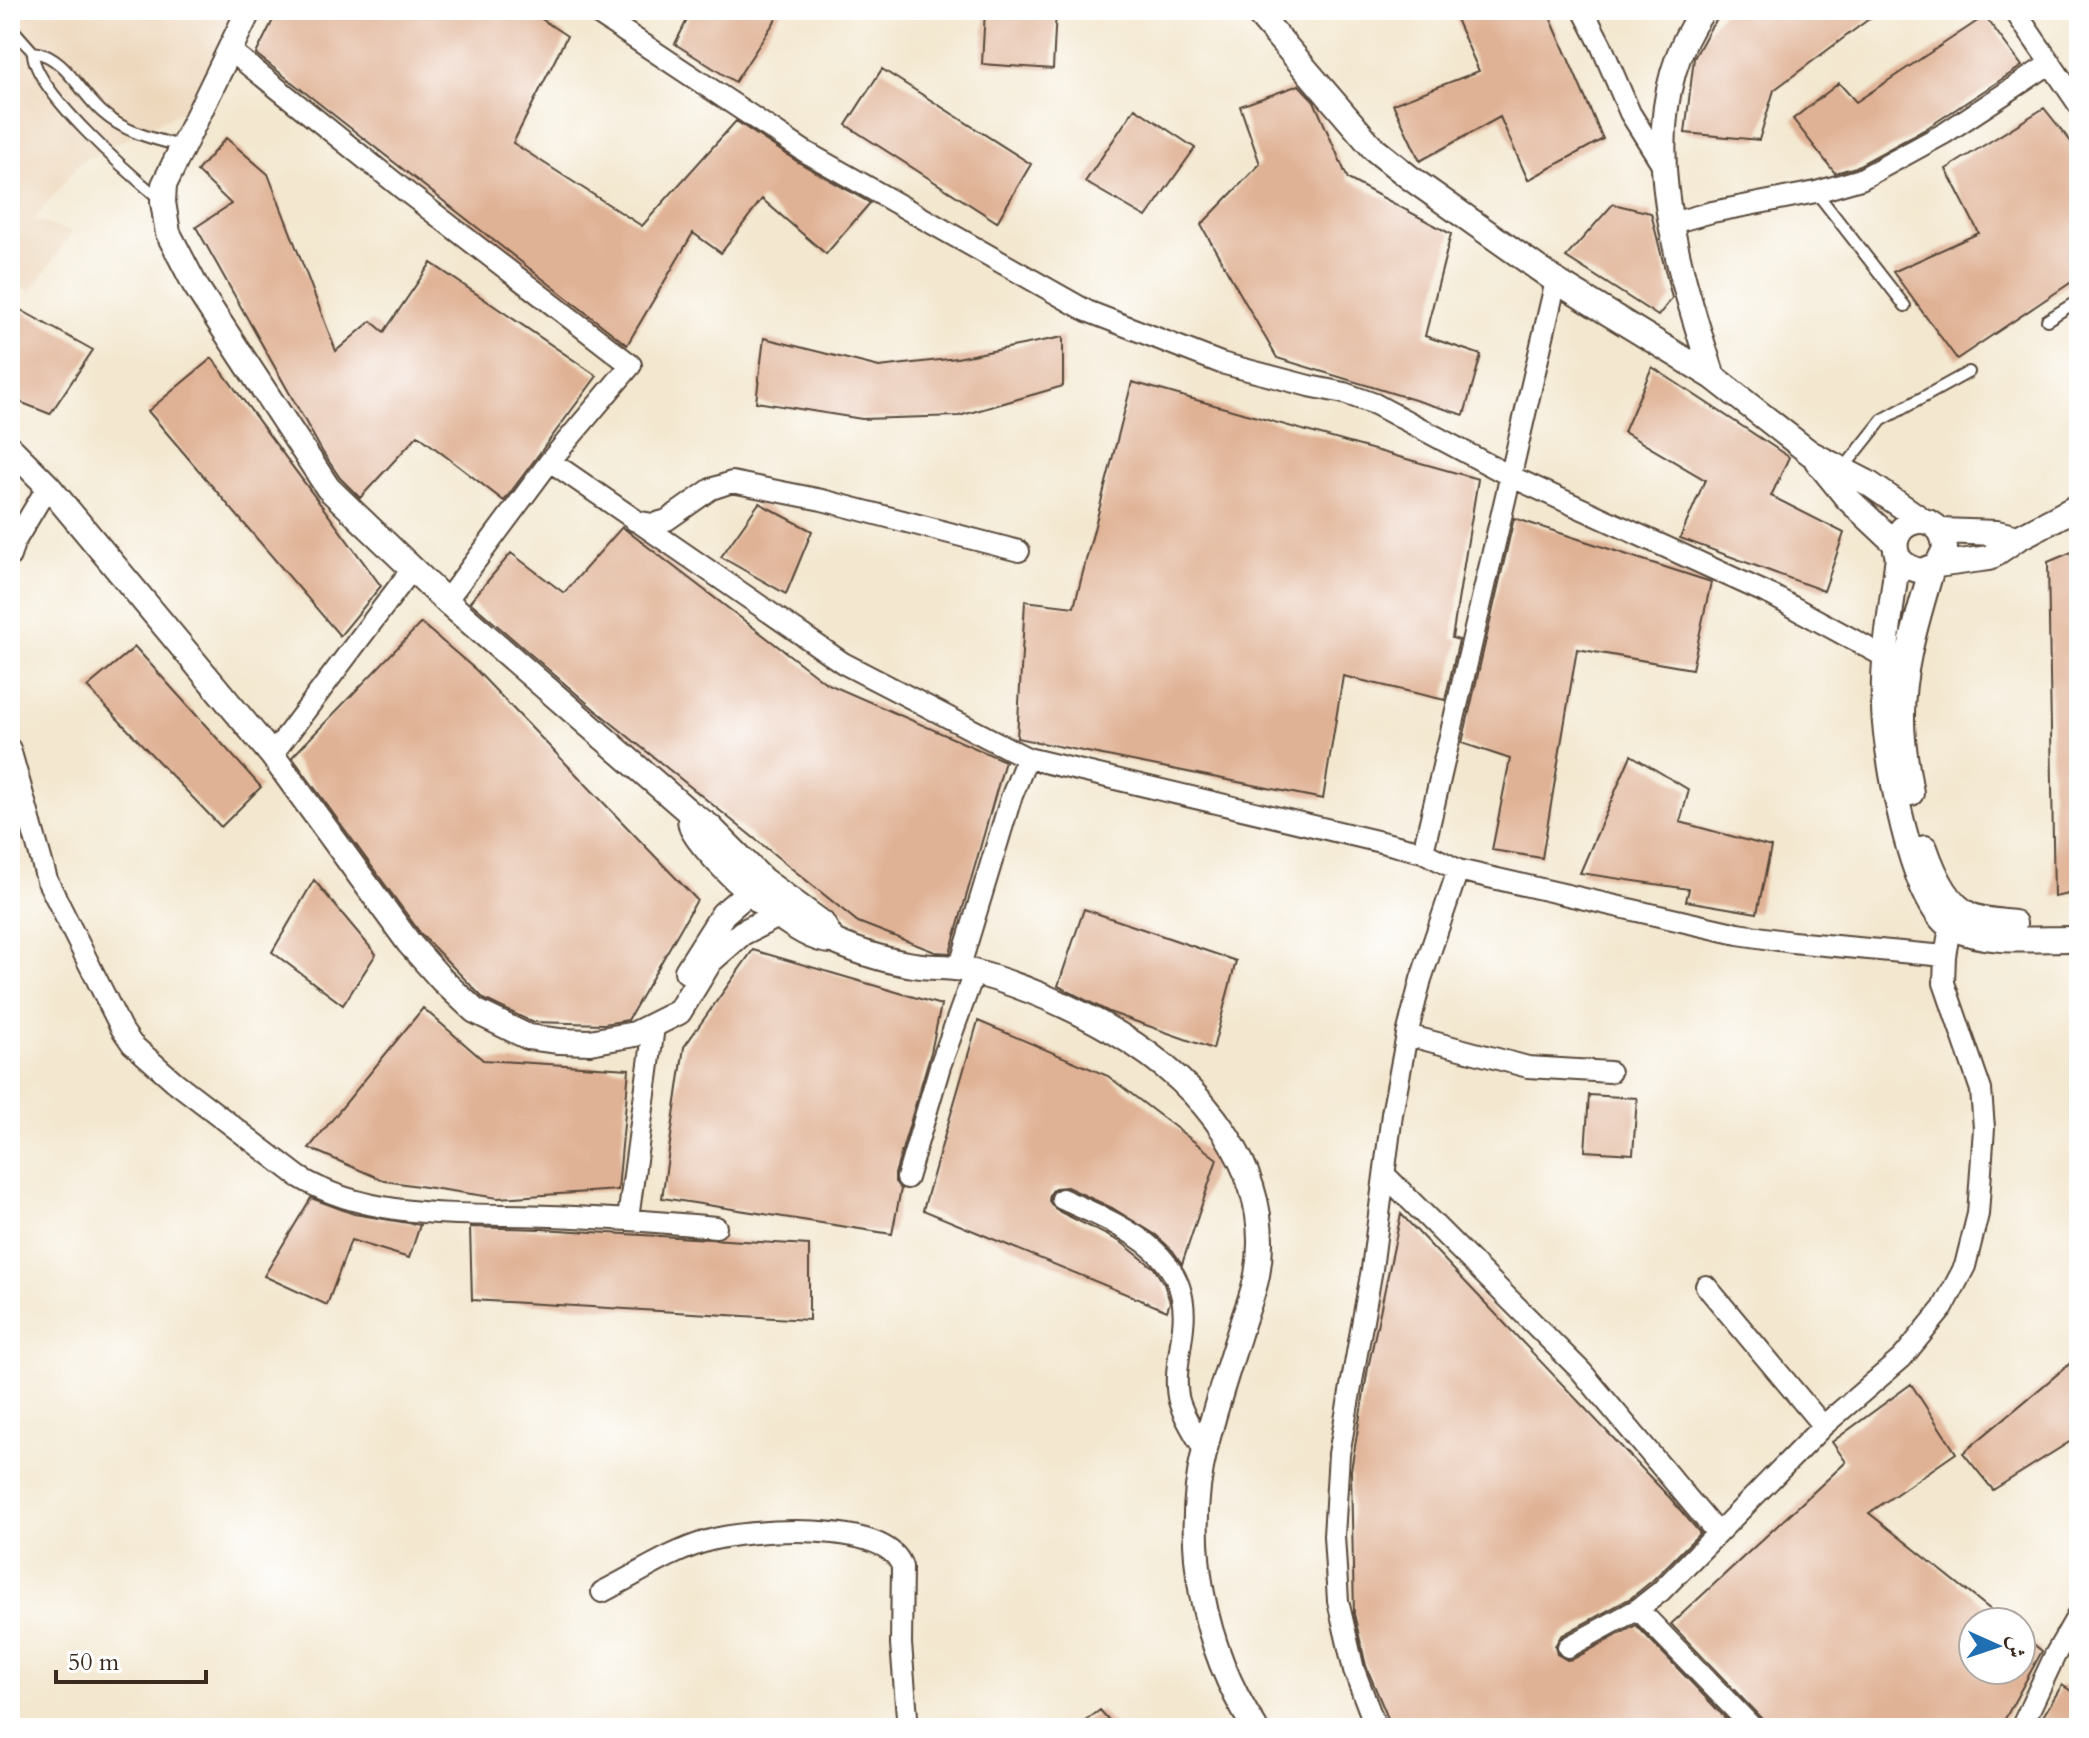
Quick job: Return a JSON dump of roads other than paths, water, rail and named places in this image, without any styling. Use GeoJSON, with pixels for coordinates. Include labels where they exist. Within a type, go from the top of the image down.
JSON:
{"type":"FeatureCollection","features":[{"type":"Feature","properties":{"kind":"street"},"geometry":{"type":"LineString","coordinates":[[249,10],[164,185],[163,202],[168,233],[195,285],[328,488],[446,601],[690,813],[709,826],[778,915],[809,936],[887,960],[966,971],[1014,986],[1117,1033],[1156,1059],[1192,1092],[1222,1127],[1238,1153],[1250,1182],[1257,1213],[1260,1244],[1257,1275],[1204,1450],[1196,1528],[1198,1567],[1215,1644],[1229,1680],[1255,1728]]}},
{"type":"Feature","properties":{"kind":"street"},"geometry":{"type":"LineString","coordinates":[[592,10],[804,151],[1087,311],[1221,363],[1344,393],[1375,404],[1510,476],[1773,596],[1885,657]]}},
{"type":"Feature","properties":{"kind":"street"},"geometry":{"type":"LineString","coordinates":[[1255,10],[1374,149],[1409,177],[1556,281],[1713,377],[1810,453],[1846,471],[1932,526],[1945,549],[1934,566],[1913,637],[1897,760],[1912,860],[1939,916],[1950,927],[1974,935],[2079,939]]}},
{"type":"Feature","properties":{"kind":"street"},"geometry":{"type":"LineString","coordinates":[[1583,10],[1630,113],[1662,164]]}},
{"type":"Feature","properties":{"kind":"street"},"geometry":{"type":"LineString","coordinates":[[1703,10],[1679,54],[1668,90],[1662,164],[1672,223],[1713,377]]}},
{"type":"Feature","properties":{"kind":"street"},"geometry":{"type":"LineString","coordinates":[[2014,10],[2075,91]]}},
{"type":"Feature","properties":{"kind":"street"},"geometry":{"type":"LineString","coordinates":[[231,51],[404,190],[631,365],[550,461],[446,601]]}},
{"type":"Feature","properties":{"kind":"street"},"geometry":{"type":"LineString","coordinates":[[1672,223],[1816,192],[1861,179],[1945,133],[2051,63]]}},
{"type":"Feature","properties":{"kind":"street"},"geometry":{"type":"LineString","coordinates":[[1423,852],[1556,281]]}},
{"type":"Feature","properties":{"kind":"street"},"geometry":{"type":"LineString","coordinates":[[10,448],[48,486],[272,755],[409,943],[475,1011],[528,1037],[590,1042],[617,1038],[662,1022],[683,1007],[697,980],[720,951],[742,933],[778,915]]}},
{"type":"Feature","properties":{"kind":"street"},"geometry":{"type":"LineString","coordinates":[[1810,453],[1847,498],[1897,549],[1904,564],[1922,571],[1934,566],[1989,558],[2018,538],[2079,506]]}},
{"type":"Feature","properties":{"kind":"street"},"geometry":{"type":"LineString","coordinates":[[550,461],[843,663],[1027,758],[1423,852],[1458,870],[1738,934],[1945,956]]}},
{"type":"Feature","properties":{"kind":"street"},"geometry":{"type":"LineString","coordinates":[[635,521],[653,524],[667,520],[711,489],[732,482],[807,496],[1019,551]]}},
{"type":"Feature","properties":{"kind":"street"},"geometry":{"type":"LineString","coordinates":[[10,556],[14,543],[48,486]]}},
{"type":"Feature","properties":{"kind":"street"},"geometry":{"type":"LineString","coordinates":[[2018,538],[1910,522],[1900,531],[1885,657],[1884,707],[1917,827],[1931,865],[1955,903],[1969,915],[1983,919],[2024,924],[2079,925]]}},
{"type":"Feature","properties":{"kind":"street"},"geometry":{"type":"LineString","coordinates":[[272,755],[412,569]]}},
{"type":"Feature","properties":{"kind":"street"},"geometry":{"type":"LineString","coordinates":[[10,749],[47,880],[121,1028],[132,1044],[253,1144],[310,1184],[343,1199],[428,1211],[628,1219],[716,1227]]}},
{"type":"Feature","properties":{"kind":"street"},"geometry":{"type":"LineString","coordinates":[[907,1178],[1011,798],[1027,758]]}},
{"type":"Feature","properties":{"kind":"street"},"geometry":{"type":"LineString","coordinates":[[1376,1728],[1354,1670],[1338,1601],[1334,1536],[1339,1454],[1407,1035],[1421,979],[1458,870]]}},
{"type":"Feature","properties":{"kind":"street"},"geometry":{"type":"LineString","coordinates":[[628,1219],[662,1022],[712,927],[735,902],[756,886]]}},
{"type":"Feature","properties":{"kind":"street"},"geometry":{"type":"LineString","coordinates":[[756,886],[822,923],[833,941]]}},
{"type":"Feature","properties":{"kind":"street"},"geometry":{"type":"LineString","coordinates":[[1568,1647],[1638,1609],[1661,1591],[1823,1426],[1902,1358],[1943,1308],[1965,1266],[1978,1214],[1984,1128],[1981,1090],[1944,983],[1950,927]]}},
{"type":"Feature","properties":{"kind":"street"},"geometry":{"type":"LineString","coordinates":[[1407,1035],[1528,1067],[1610,1072]]}},
{"type":"Feature","properties":{"kind":"street"},"geometry":{"type":"LineString","coordinates":[[1385,1175],[1581,1371],[1717,1533]]}},
{"type":"Feature","properties":{"kind":"street"},"geometry":{"type":"LineString","coordinates":[[1062,1199],[1124,1229],[1169,1263],[1183,1295],[1185,1310],[1178,1368],[1179,1400],[1204,1450]]}},
{"type":"Feature","properties":{"kind":"street"},"geometry":{"type":"LineString","coordinates":[[1706,1286],[1823,1426]]}},
{"type":"Feature","properties":{"kind":"street"},"geometry":{"type":"LineString","coordinates":[[602,1592],[673,1555],[720,1537],[770,1532],[816,1533],[858,1537],[880,1544],[892,1550],[902,1567],[901,1658],[908,1728]]}},
{"type":"Feature","properties":{"kind":"street"},"geometry":{"type":"LineString","coordinates":[[1638,1609],[1753,1728]]}},
{"type":"Feature","properties":{"kind":"street"},"geometry":{"type":"LineString","coordinates":[[2021,1728],[2055,1655],[2079,1613]]}},
{"type":"Feature","properties":{"kind":"lane"},"geometry":{"type":"LineString","coordinates":[[10,26],[33,52],[53,58],[100,111],[121,126],[143,136],[182,146]]}},
{"type":"Feature","properties":{"kind":"lane"},"geometry":{"type":"LineString","coordinates":[[33,52],[37,73],[79,124],[163,202]]}},
{"type":"Feature","properties":{"kind":"lane"},"geometry":{"type":"LineString","coordinates":[[1816,192],[1905,306]]}},
{"type":"Feature","properties":{"kind":"lane"},"geometry":{"type":"LineString","coordinates":[[2047,320],[2079,300]]}},
{"type":"Feature","properties":{"kind":"lane"},"geometry":{"type":"LineString","coordinates":[[1846,471],[1847,464],[1882,420],[1969,372]]}}]}
